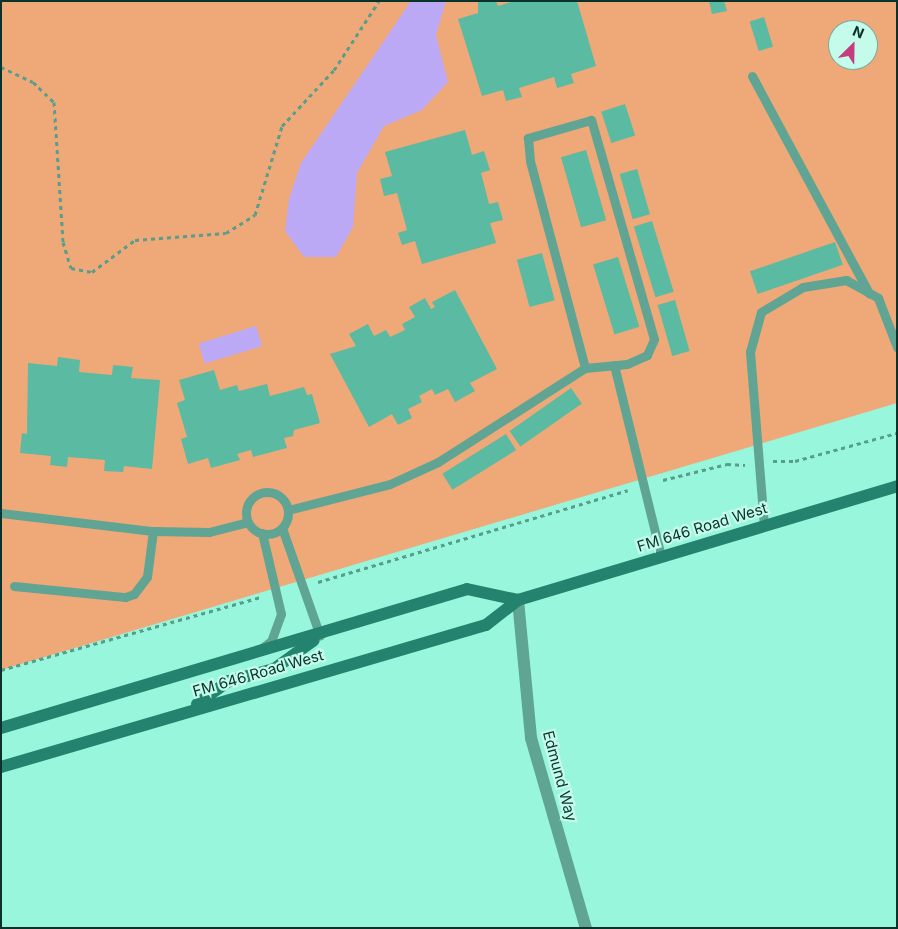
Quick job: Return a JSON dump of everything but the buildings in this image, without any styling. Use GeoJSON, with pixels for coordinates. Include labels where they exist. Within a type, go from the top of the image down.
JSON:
{"type":"FeatureCollection","features":[{"type":"Feature","properties":{"kind":"main road","name":"FM 646 Road West"},"geometry":{"type":"LineString","coordinates":[[1,767],[189,710],[486,625],[518,600],[897,486]]}},
{"type":"Feature","properties":{"kind":"main road","name":"FM 646 Road West"},"geometry":{"type":"LineString","coordinates":[[1,728],[254,653],[320,636],[467,588],[518,600]]}},
{"type":"Feature","properties":{"kind":"main road"},"geometry":{"type":"LineString","coordinates":[[189,710],[229,681],[274,669],[320,636]]}},
{"type":"Feature","properties":{"kind":"street","name":"Edmund Way"},"geometry":{"type":"LineString","coordinates":[[518,600],[531,738],[586,928]]}},
{"type":"Feature","properties":{"kind":"lane"},"geometry":{"type":"LineString","coordinates":[[752,76],[869,294]]}},
{"type":"Feature","properties":{"kind":"lane"},"geometry":{"type":"LineString","coordinates":[[288,510],[390,484],[438,462],[584,368],[638,361],[647,355],[654,339],[591,120],[528,138],[530,161],[584,368]]}},
{"type":"Feature","properties":{"kind":"lane"},"geometry":{"type":"LineString","coordinates":[[764,526],[762,465],[750,352],[761,312],[803,287],[846,280],[878,298],[897,347]]}},
{"type":"Feature","properties":{"kind":"lane"},"geometry":{"type":"LineString","coordinates":[[614,365],[661,557]]}},
{"type":"Feature","properties":{"kind":"lane"},"geometry":{"type":"LineString","coordinates":[[254,653],[271,641],[281,614],[262,533],[248,522],[247,503],[256,494],[273,492],[288,510]]}},
{"type":"Feature","properties":{"kind":"lane"},"geometry":{"type":"LineString","coordinates":[[288,510],[282,528],[305,585],[320,636]]}},
{"type":"Feature","properties":{"kind":"lane"},"geometry":{"type":"LineString","coordinates":[[1,513],[153,531],[209,532],[248,522]]}},
{"type":"Feature","properties":{"kind":"lane"},"geometry":{"type":"LineString","coordinates":[[262,533],[282,528]]}},
{"type":"Feature","properties":{"kind":"lane"},"geometry":{"type":"LineString","coordinates":[[14,586],[125,597],[134,594],[146,577],[153,531]]}},
{"type":"Feature","properties":{"kind":"path"},"geometry":{"type":"LineString","coordinates":[[1,67],[33,82],[54,102],[63,242],[72,268],[92,272],[135,240],[226,233],[255,215],[282,126],[334,70],[379,1]]}},
{"type":"Feature","properties":{"kind":"path"},"geometry":{"type":"LineString","coordinates":[[663,480],[727,464],[762,465],[897,433]]}},
{"type":"Feature","properties":{"kind":"path"},"geometry":{"type":"LineString","coordinates":[[305,585],[628,490]]}},
{"type":"Feature","properties":{"kind":"path"},"geometry":{"type":"LineString","coordinates":[[1,670],[276,593]]}},
{"type":"Feature","properties":{"kind":"shaded area"},"geometry":{"type":"Polygon","coordinates":[[[1,1],[897,1],[897,403],[1,670],[1,1]]]}},
{"type":"Feature","properties":{"kind":"shaded area"},"geometry":{"type":"Polygon","coordinates":[[[411,1],[446,1],[436,35],[448,82],[422,110],[384,126],[357,173],[353,227],[336,257],[304,257],[285,231],[289,199],[301,163],[411,1]]]}},
{"type":"Feature","properties":{"kind":"shaded area"},"geometry":{"type":"Polygon","coordinates":[[[256,326],[262,346],[205,364],[199,344],[256,326]]]}}]}
